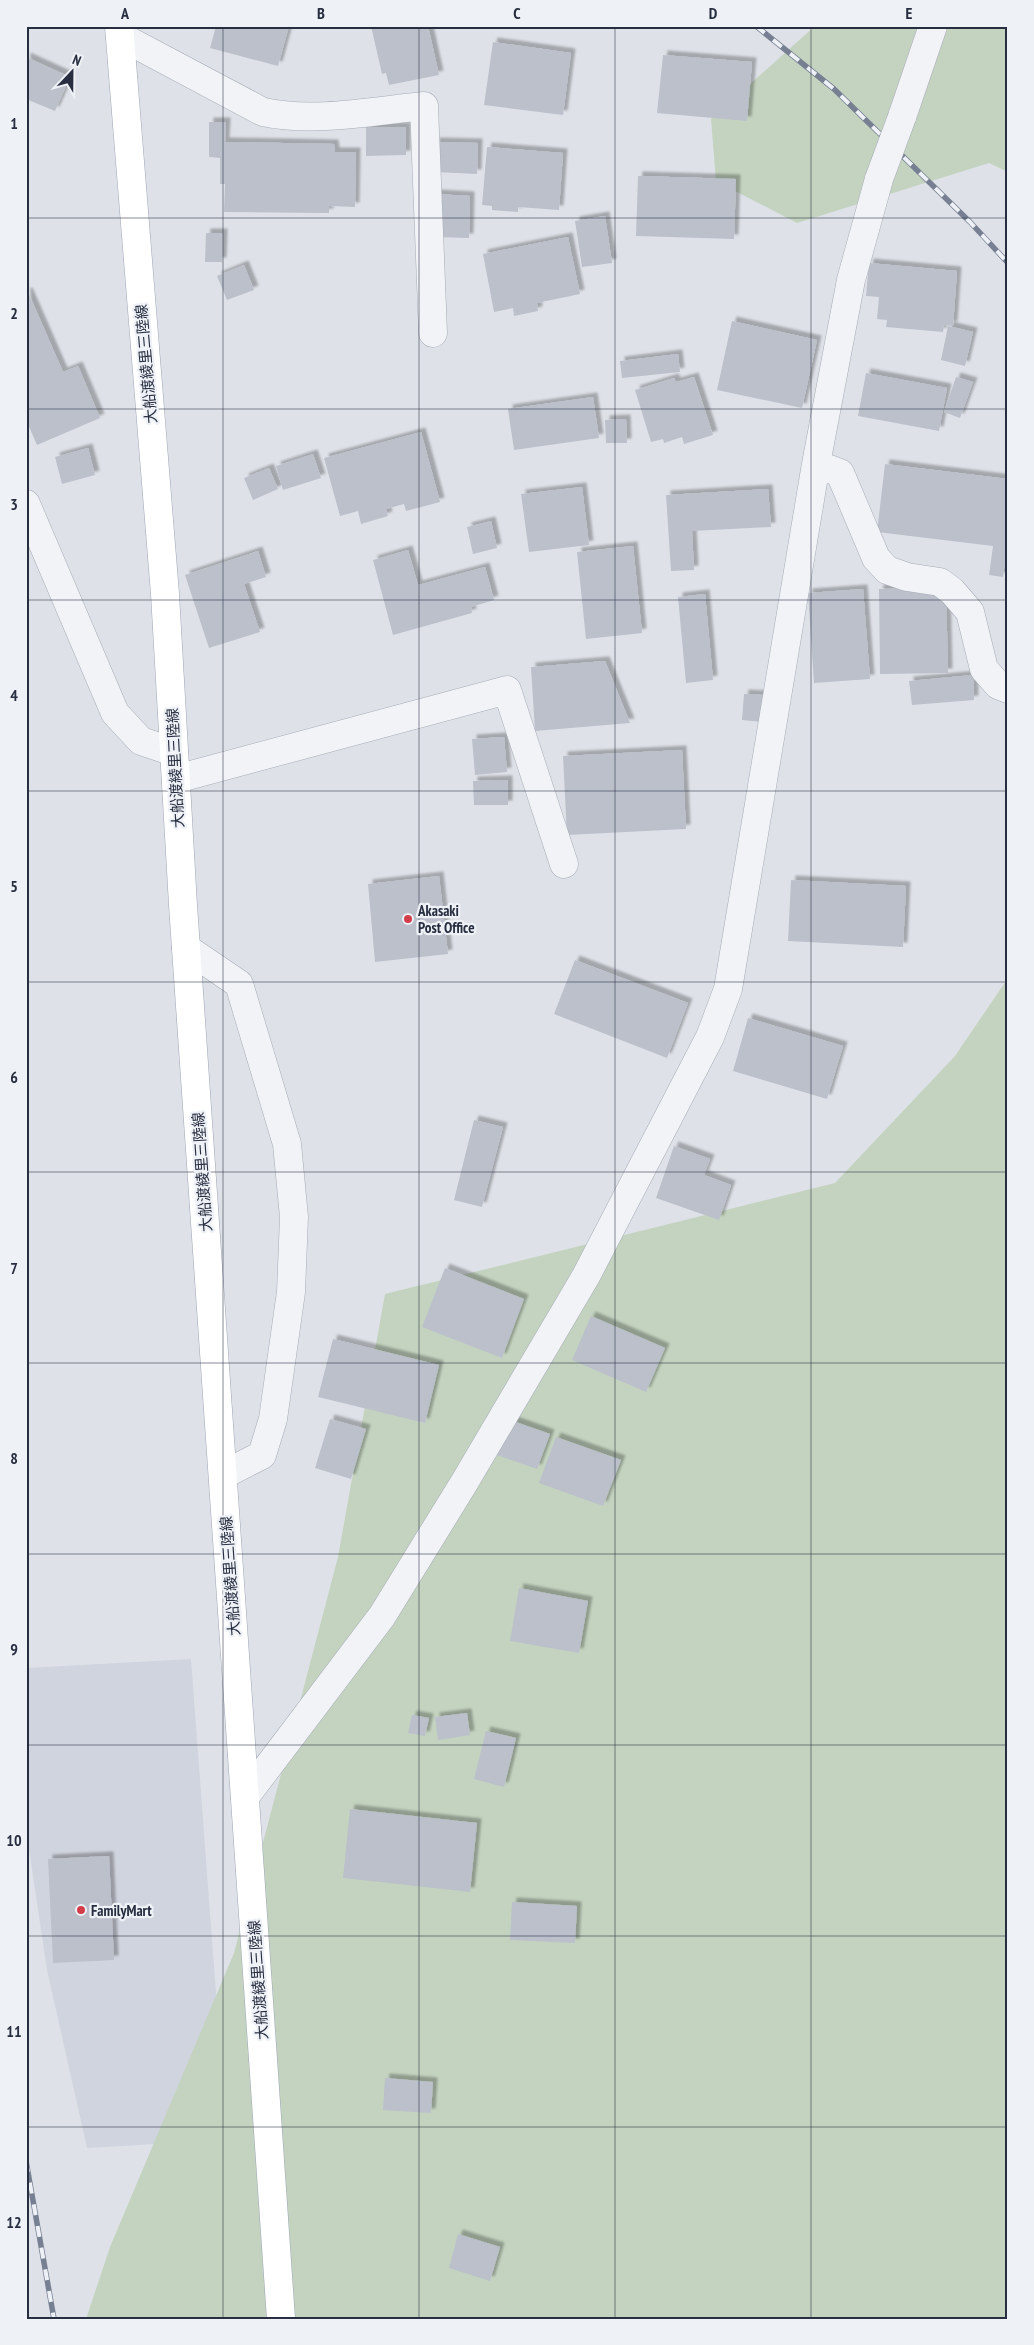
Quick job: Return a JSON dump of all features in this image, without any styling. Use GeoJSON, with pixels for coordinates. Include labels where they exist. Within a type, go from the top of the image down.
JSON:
{"type":"FeatureCollection","features":[{"type":"Feature","properties":{"kind":"main road","name":"大船渡綾里三陸線"},"geometry":{"type":"LineString","coordinates":[[120,31],[164,594],[186,948],[281,2319]]}},
{"type":"Feature","properties":{"kind":"street"},"geometry":{"type":"LineString","coordinates":[[245,1797],[382,1616],[464,1483],[586,1276],[710,1037],[728,989],[816,464],[851,280],[879,179],[933,26]]}},
{"type":"Feature","properties":{"kind":"street"},"geometry":{"type":"LineString","coordinates":[[120,31],[262,112],[286,117],[424,106],[433,333]]}},
{"type":"Feature","properties":{"kind":"street"},"geometry":{"type":"LineString","coordinates":[[816,464],[840,474],[876,558],[887,570],[907,577],[940,582],[952,591],[970,612],[984,670],[998,685],[1008,689]]}},
{"type":"Feature","properties":{"kind":"street"},"geometry":{"type":"LineString","coordinates":[[26,504],[115,713],[141,741],[175,766],[507,690],[564,864]]}},
{"type":"Feature","properties":{"kind":"street"},"geometry":{"type":"LineString","coordinates":[[186,948],[239,984],[287,1144],[294,1217],[291,1292],[273,1419],[262,1455],[223,1475]]}},
{"type":"Feature","properties":{"kind":"shaded area"},"geometry":{"type":"Polygon","coordinates":[[[191,1659],[227,2140],[87,2148],[47,1970],[26,1829],[26,1668],[191,1659]]]}},
{"type":"Feature","properties":{"kind":"green space"},"geometry":{"type":"Polygon","coordinates":[[[815,26],[1008,26],[1008,172],[989,163],[797,223],[716,181],[711,119],[815,26]]]}},
{"type":"Feature","properties":{"kind":"green space"},"geometry":{"type":"Polygon","coordinates":[[[1008,978],[1008,2319],[86,2319],[110,2247],[234,1953],[338,1557],[385,1294],[835,1183],[955,1056],[1008,978]]]}},
{"type":"Feature","properties":{"kind":"building"},"geometry":{"type":"Polygon","coordinates":[[[216,26],[289,26],[278,66],[210,48],[216,26]]]}},
{"type":"Feature","properties":{"kind":"building"},"geometry":{"type":"Polygon","coordinates":[[[371,26],[428,26],[439,75],[389,85],[386,73],[382,74],[371,26]]]}},
{"type":"Feature","properties":{"kind":"building"},"geometry":{"type":"Polygon","coordinates":[[[493,42],[571,53],[563,115],[484,105],[493,42]]]}},
{"type":"Feature","properties":{"kind":"building"},"geometry":{"type":"Polygon","coordinates":[[[663,55],[752,62],[747,121],[657,113],[663,55]]]}},
{"type":"Feature","properties":{"kind":"building"},"geometry":{"type":"Polygon","coordinates":[[[26,57],[70,77],[55,111],[26,99],[26,57]]]}},
{"type":"Feature","properties":{"kind":"building"},"geometry":{"type":"Polygon","coordinates":[[[209,122],[226,122],[225,142],[334,144],[335,152],[356,152],[355,207],[329,206],[329,213],[224,212],[225,184],[220,184],[220,158],[209,157],[209,122]]]}},
{"type":"Feature","properties":{"kind":"building"},"geometry":{"type":"Polygon","coordinates":[[[366,127],[406,127],[406,155],[366,156],[366,127]]]}},
{"type":"Feature","properties":{"kind":"building"},"geometry":{"type":"Polygon","coordinates":[[[435,142],[478,143],[477,174],[435,172],[435,142]]]}},
{"type":"Feature","properties":{"kind":"building"},"geometry":{"type":"Polygon","coordinates":[[[487,147],[563,153],[559,210],[518,207],[518,212],[492,210],[492,206],[482,205],[487,147]]]}},
{"type":"Feature","properties":{"kind":"building"},"geometry":{"type":"Polygon","coordinates":[[[638,176],[736,179],[734,239],[636,236],[638,176]]]}},
{"type":"Feature","properties":{"kind":"building"},"geometry":{"type":"Polygon","coordinates":[[[435,194],[470,196],[469,238],[434,237],[435,194]]]}},
{"type":"Feature","properties":{"kind":"building"},"geometry":{"type":"Polygon","coordinates":[[[605,216],[612,263],[582,267],[575,221],[605,216]]]}},
{"type":"Feature","properties":{"kind":"building"},"geometry":{"type":"Polygon","coordinates":[[[206,233],[223,233],[222,262],[205,262],[206,233]]]}},
{"type":"Feature","properties":{"kind":"building"},"geometry":{"type":"Polygon","coordinates":[[[568,237],[580,294],[537,303],[538,311],[514,316],[513,308],[494,312],[483,254],[568,237]]]}},
{"type":"Feature","properties":{"kind":"building"},"geometry":{"type":"Polygon","coordinates":[[[869,263],[957,271],[953,326],[944,325],[943,332],[886,327],[887,320],[877,319],[879,297],[866,296],[869,263]]]}},
{"type":"Feature","properties":{"kind":"building"},"geometry":{"type":"Polygon","coordinates":[[[244,265],[254,290],[227,300],[217,276],[244,265]]]}},
{"type":"Feature","properties":{"kind":"building"},"geometry":{"type":"Polygon","coordinates":[[[26,292],[28,292],[63,372],[78,366],[100,418],[37,445],[26,420],[26,292]]]}},
{"type":"Feature","properties":{"kind":"building"},"geometry":{"type":"Polygon","coordinates":[[[732,321],[817,340],[802,408],[717,390],[732,321]]]}},
{"type":"Feature","properties":{"kind":"building"},"geometry":{"type":"Polygon","coordinates":[[[948,326],[973,332],[965,366],[941,360],[948,326]]]}},
{"type":"Feature","properties":{"kind":"building"},"geometry":{"type":"Polygon","coordinates":[[[678,354],[680,372],[622,378],[620,361],[678,354]]]}},
{"type":"Feature","properties":{"kind":"building"},"geometry":{"type":"Polygon","coordinates":[[[866,373],[947,388],[939,431],[858,416],[866,373]]]}},
{"type":"Feature","properties":{"kind":"building"},"geometry":{"type":"Polygon","coordinates":[[[694,377],[713,435],[684,444],[682,437],[664,443],[663,439],[651,442],[635,390],[674,378],[676,382],[694,377]]]}},
{"type":"Feature","properties":{"kind":"building"},"geometry":{"type":"Polygon","coordinates":[[[956,377],[973,382],[960,418],[944,412],[956,377]]]}},
{"type":"Feature","properties":{"kind":"building"},"geometry":{"type":"Polygon","coordinates":[[[593,397],[599,438],[514,450],[508,409],[593,397]]]}},
{"type":"Feature","properties":{"kind":"building"},"geometry":{"type":"Polygon","coordinates":[[[626,419],[627,443],[606,443],[605,420],[626,419]]]}},
{"type":"Feature","properties":{"kind":"building"},"geometry":{"type":"Polygon","coordinates":[[[421,432],[440,502],[406,511],[404,504],[386,509],[388,516],[361,524],[358,511],[340,516],[324,458],[421,432]]]}},
{"type":"Feature","properties":{"kind":"building"},"geometry":{"type":"Polygon","coordinates":[[[88,448],[95,475],[62,484],[55,457],[88,448]]]}},
{"type":"Feature","properties":{"kind":"building"},"geometry":{"type":"Polygon","coordinates":[[[313,454],[321,478],[283,490],[276,466],[313,454]]]}},
{"type":"Feature","properties":{"kind":"building"},"geometry":{"type":"Polygon","coordinates":[[[885,464],[1008,479],[1008,538],[1003,577],[989,575],[993,546],[877,532],[885,464]]]}},
{"type":"Feature","properties":{"kind":"building"},"geometry":{"type":"Polygon","coordinates":[[[269,468],[278,489],[253,500],[244,478],[269,468]]]}},
{"type":"Feature","properties":{"kind":"building"},"geometry":{"type":"Polygon","coordinates":[[[582,487],[589,545],[529,552],[521,494],[582,487]]]}},
{"type":"Feature","properties":{"kind":"building"},"geometry":{"type":"Polygon","coordinates":[[[768,489],[771,527],[692,531],[694,570],[671,571],[666,495],[768,489]]]}},
{"type":"Feature","properties":{"kind":"building"},"geometry":{"type":"Polygon","coordinates":[[[491,521],[497,548],[473,554],[467,527],[491,521]]]}},
{"type":"Feature","properties":{"kind":"building"},"geometry":{"type":"Polygon","coordinates":[[[633,546],[642,633],[586,639],[577,552],[633,546]]]}},
{"type":"Feature","properties":{"kind":"building"},"geometry":{"type":"Polygon","coordinates":[[[408,550],[418,585],[485,567],[494,600],[471,607],[472,613],[393,635],[373,560],[408,550]]]}},
{"type":"Feature","properties":{"kind":"building"},"geometry":{"type":"Polygon","coordinates":[[[258,551],[266,577],[244,584],[260,632],[209,648],[185,575],[258,551]]]}},
{"type":"Feature","properties":{"kind":"building"},"geometry":{"type":"Polygon","coordinates":[[[946,588],[948,673],[880,674],[879,589],[946,588]]]}},
{"type":"Feature","properties":{"kind":"building"},"geometry":{"type":"Polygon","coordinates":[[[863,589],[870,679],[814,683],[808,593],[863,589]]]}},
{"type":"Feature","properties":{"kind":"building"},"geometry":{"type":"Polygon","coordinates":[[[705,594],[713,680],[686,683],[678,597],[705,594]]]}},
{"type":"Feature","properties":{"kind":"building"},"geometry":{"type":"Polygon","coordinates":[[[605,661],[630,723],[535,731],[531,667],[605,661]]]}},
{"type":"Feature","properties":{"kind":"building"},"geometry":{"type":"Polygon","coordinates":[[[973,675],[974,700],[912,705],[909,681],[973,675]]]}},
{"type":"Feature","properties":{"kind":"building"},"geometry":{"type":"Polygon","coordinates":[[[744,694],[764,695],[762,722],[742,720],[744,694]]]}},
{"type":"Feature","properties":{"kind":"building"},"geometry":{"type":"Polygon","coordinates":[[[504,737],[507,772],[475,775],[472,739],[504,737]]]}},
{"type":"Feature","properties":{"kind":"building"},"geometry":{"type":"Polygon","coordinates":[[[682,750],[686,829],[567,835],[563,756],[682,750]]]}},
{"type":"Feature","properties":{"kind":"building"},"geometry":{"type":"Polygon","coordinates":[[[508,780],[508,805],[474,805],[473,781],[508,780]]]}},
{"type":"Feature","properties":{"kind":"building"},"geometry":{"type":"Polygon","coordinates":[[[439,876],[448,954],[375,962],[368,884],[439,876]]]}},
{"type":"Feature","properties":{"kind":"building"},"geometry":{"type":"Polygon","coordinates":[[[791,880],[906,886],[903,947],[788,941],[791,880]]]}},
{"type":"Feature","properties":{"kind":"building"},"geometry":{"type":"Polygon","coordinates":[[[575,960],[688,1003],[667,1058],[554,1014],[575,960]]]}},
{"type":"Feature","properties":{"kind":"building"},"geometry":{"type":"Polygon","coordinates":[[[748,1018],[843,1046],[827,1099],[733,1071],[748,1018]]]}},
{"type":"Feature","properties":{"kind":"building"},"geometry":{"type":"Polygon","coordinates":[[[474,1120],[503,1127],[482,1207],[454,1200],[474,1120]]]}},
{"type":"Feature","properties":{"kind":"building"},"geometry":{"type":"Polygon","coordinates":[[[674,1146],[710,1159],[704,1175],[731,1185],[719,1220],[656,1198],[674,1146]]]}},
{"type":"Feature","properties":{"kind":"building"},"geometry":{"type":"Polygon","coordinates":[[[445,1268],[524,1299],[502,1358],[422,1327],[445,1268]]]}},
{"type":"Feature","properties":{"kind":"building"},"geometry":{"type":"Polygon","coordinates":[[[591,1316],[665,1348],[646,1392],[572,1360],[591,1316]]]}},
{"type":"Feature","properties":{"kind":"building"},"geometry":{"type":"Polygon","coordinates":[[[333,1339],[439,1365],[425,1423],[318,1397],[333,1339]]]}},
{"type":"Feature","properties":{"kind":"building"},"geometry":{"type":"Polygon","coordinates":[[[330,1419],[366,1429],[351,1479],[315,1468],[330,1419]]]}},
{"type":"Feature","properties":{"kind":"building"},"geometry":{"type":"Polygon","coordinates":[[[510,1420],[550,1434],[537,1469],[497,1455],[510,1420]]]}},
{"type":"Feature","properties":{"kind":"building"},"geometry":{"type":"Polygon","coordinates":[[[556,1437],[621,1460],[603,1506],[539,1483],[556,1437]]]}},
{"type":"Feature","properties":{"kind":"building"},"geometry":{"type":"Polygon","coordinates":[[[519,1588],[588,1601],[579,1653],[510,1641],[519,1588]]]}},
{"type":"Feature","properties":{"kind":"building"},"geometry":{"type":"Polygon","coordinates":[[[467,1713],[470,1735],[438,1740],[435,1717],[467,1713]]]}},
{"type":"Feature","properties":{"kind":"building"},"geometry":{"type":"Polygon","coordinates":[[[412,1715],[429,1718],[425,1736],[408,1733],[412,1715]]]}},
{"type":"Feature","properties":{"kind":"building"},"geometry":{"type":"Polygon","coordinates":[[[486,1731],[516,1738],[504,1787],[474,1779],[486,1731]]]}},
{"type":"Feature","properties":{"kind":"building"},"geometry":{"type":"Polygon","coordinates":[[[350,1809],[477,1823],[470,1892],[343,1878],[350,1809]]]}},
{"type":"Feature","properties":{"kind":"building","name":"FamilyMart"},"geometry":{"type":"Polygon","coordinates":[[[109,1856],[114,1960],[53,1963],[48,1859],[109,1856]]]}},
{"type":"Feature","properties":{"kind":"building"},"geometry":{"type":"Polygon","coordinates":[[[512,1902],[577,1906],[575,1943],[510,1940],[512,1902]]]}},
{"type":"Feature","properties":{"kind":"building"},"geometry":{"type":"Polygon","coordinates":[[[385,2078],[433,2082],[431,2113],[383,2110],[385,2078]]]}},
{"type":"Feature","properties":{"kind":"building"},"geometry":{"type":"Polygon","coordinates":[[[458,2234],[500,2247],[490,2281],[449,2268],[458,2234]]]}},
{"type":"Feature","properties":{"kind":"railway"},"geometry":{"type":"LineString","coordinates":[[756,26],[834,89],[970,222],[1008,263]]}},
{"type":"Feature","properties":{"kind":"railway"},"geometry":{"type":"LineString","coordinates":[[26,2161],[54,2319]]}},
{"type":"Feature","properties":{"kind":"place","name":"Akasaki Post Office"},"geometry":{"type":"Point","coordinates":[408,919]}},
{"type":"Feature","properties":{"kind":"place","name":"FamilyMart"},"geometry":{"type":"Point","coordinates":[81,1910]}}]}
